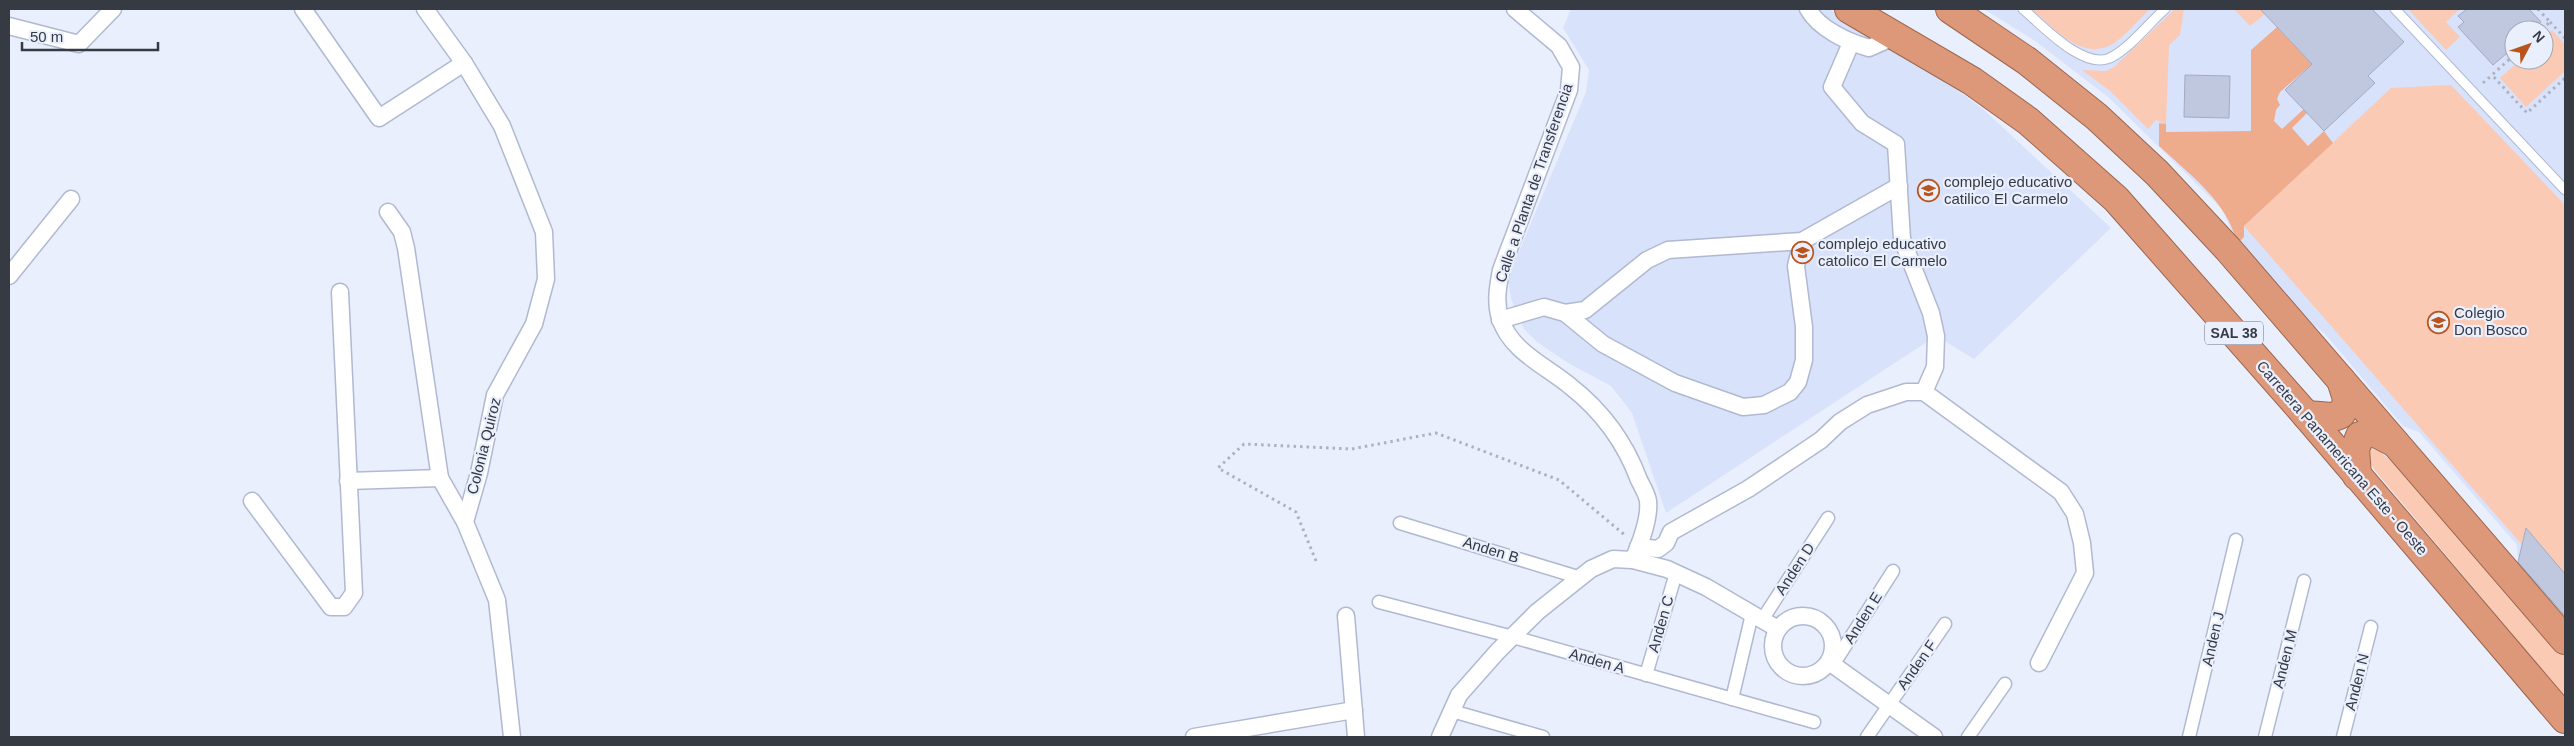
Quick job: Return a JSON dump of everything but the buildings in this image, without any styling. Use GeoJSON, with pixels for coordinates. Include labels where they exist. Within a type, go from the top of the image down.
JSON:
{"type":"FeatureCollection","features":[{"type":"Feature","properties":{"kind":"highway","name":"Carretera Panamericana Este - Oeste"},"geometry":{"type":"LineString","coordinates":[[1848,9],[1972,81],[2028,122],[2075,161],[2116,199],[2307,416],[2356,476],[2565,719]]}},
{"type":"Feature","properties":{"kind":"highway","name":"SAL 38"},"geometry":{"type":"LineString","coordinates":[[1950,9],[2027,61],[2097,118],[2157,173],[2228,250],[2565,640]]}},
{"type":"Feature","properties":{"kind":"highway"},"geometry":{"type":"LineString","coordinates":[[2307,416],[2314,414],[2328,418],[2341,414],[2348,402],[2341,380]]}},
{"type":"Feature","properties":{"kind":"highway"},"geometry":{"type":"LineString","coordinates":[[2356,476],[2355,449],[2360,436],[2374,432],[2394,442]]}},
{"type":"Feature","properties":{"kind":"street"},"geometry":{"type":"LineString","coordinates":[[9,26],[79,44],[113,9]]}},
{"type":"Feature","properties":{"kind":"street"},"geometry":{"type":"LineString","coordinates":[[303,9],[379,118],[464,63]]}},
{"type":"Feature","properties":{"kind":"street","name":"Colonia Quiroz"},"geometry":{"type":"LineString","coordinates":[[425,9],[464,63],[502,126],[544,232],[546,279],[534,324],[495,395],[479,473],[465,522]]}},
{"type":"Feature","properties":{"kind":"street","name":"Calle a Planta de Transferencia"},"geometry":{"type":"LineString","coordinates":[[1515,9],[1559,46],[1571,67],[1569,90],[1501,270],[1496,295],[1500,320],[1517,347],[1570,386],[1602,414],[1622,442],[1634,465],[1648,501],[1636,553]]}},
{"type":"Feature","properties":{"kind":"street"},"geometry":{"type":"LineString","coordinates":[[1808,9],[1813,17],[1851,43],[1869,48],[1896,36]]}},
{"type":"Feature","properties":{"kind":"street"},"geometry":{"type":"LineString","coordinates":[[1851,43],[1832,87],[1862,123],[1896,144],[1902,239],[1931,313],[1936,336],[1936,367],[1924,392]]}},
{"type":"Feature","properties":{"kind":"street"},"geometry":{"type":"LineString","coordinates":[[1565,313],[1585,310],[1646,260],[1668,250],[1802,242],[1899,186]]}},
{"type":"Feature","properties":{"kind":"street"},"geometry":{"type":"LineString","coordinates":[[9,276],[71,199]]}},
{"type":"Feature","properties":{"kind":"street"},"geometry":{"type":"LineString","coordinates":[[388,212],[402,232],[406,248],[440,478],[465,522],[497,600],[512,737]]}},
{"type":"Feature","properties":{"kind":"street"},"geometry":{"type":"LineString","coordinates":[[1500,320],[1544,307],[1565,313],[1602,344],[1675,384],[1743,407],[1764,405],[1790,392],[1798,382],[1804,360],[1804,327],[1796,266],[1802,242]]}},
{"type":"Feature","properties":{"kind":"street"},"geometry":{"type":"LineString","coordinates":[[252,501],[331,607],[344,607],[354,593],[340,292]]}},
{"type":"Feature","properties":{"kind":"street"},"geometry":{"type":"LineString","coordinates":[[1440,737],[1459,695],[1537,612],[1591,569],[1636,553],[1658,549],[1666,543],[1671,532],[1748,489],[1821,440],[1840,422],[1867,405],[1906,392],[1924,392],[2061,492],[2075,514],[2082,543],[2085,573],[2039,663]]}},
{"type":"Feature","properties":{"kind":"street"},"geometry":{"type":"LineString","coordinates":[[348,481],[440,478]]}},
{"type":"Feature","properties":{"kind":"street","name":"Anden D"},"geometry":{"type":"LineString","coordinates":[[1732,699],[1757,617],[1828,518]]}},
{"type":"Feature","properties":{"kind":"street","name":"Anden B"},"geometry":{"type":"LineString","coordinates":[[1400,523],[1581,578]]}},
{"type":"Feature","properties":{"kind":"street","name":"Anden J"},"geometry":{"type":"LineString","coordinates":[[2189,737],[2236,540]]}},
{"type":"Feature","properties":{"kind":"street"},"geometry":{"type":"LineString","coordinates":[[1636,553],[1706,587],[1778,629]]}},
{"type":"Feature","properties":{"kind":"street","name":"Anden E"},"geometry":{"type":"LineString","coordinates":[[1831,664],[1894,571]]}},
{"type":"Feature","properties":{"kind":"street","name":"Anden C"},"geometry":{"type":"LineString","coordinates":[[1646,675],[1676,573]]}},
{"type":"Feature","properties":{"kind":"street","name":"Anden M"},"geometry":{"type":"LineString","coordinates":[[2265,737],[2304,581]]}},
{"type":"Feature","properties":{"kind":"street","name":"Anden A"},"geometry":{"type":"LineString","coordinates":[[1379,602],[1512,637],[1814,722]]}},
{"type":"Feature","properties":{"kind":"street"},"geometry":{"type":"LineString","coordinates":[[1346,616],[1356,737]]}},
{"type":"Feature","properties":{"kind":"street"},"geometry":{"type":"LineString","coordinates":[[1795,616],[1817,618],[1828,628],[1834,641],[1831,664],[1812,675],[1790,673],[1779,664],[1775,657],[1773,643],[1778,629],[1782,623],[1795,616]]}},
{"type":"Feature","properties":{"kind":"street","name":"Anden F"},"geometry":{"type":"LineString","coordinates":[[1867,737],[1945,624]]}},
{"type":"Feature","properties":{"kind":"street","name":"Anden N"},"geometry":{"type":"LineString","coordinates":[[2343,737],[2371,627]]}},
{"type":"Feature","properties":{"kind":"street"},"geometry":{"type":"LineString","coordinates":[[1831,664],[1934,737]]}},
{"type":"Feature","properties":{"kind":"street"},"geometry":{"type":"LineString","coordinates":[[1968,737],[2005,684]]}},
{"type":"Feature","properties":{"kind":"street"},"geometry":{"type":"LineString","coordinates":[[1194,737],[1354,710]]}},
{"type":"Feature","properties":{"kind":"street"},"geometry":{"type":"LineString","coordinates":[[1452,711],[1544,737]]}},
{"type":"Feature","properties":{"kind":"lane"},"geometry":{"type":"LineString","coordinates":[[2023,9],[2070,48],[2093,61],[2110,58],[2165,9]]}},
{"type":"Feature","properties":{"kind":"lane"},"geometry":{"type":"LineString","coordinates":[[2395,9],[2565,190]]}},
{"type":"Feature","properties":{"kind":"path"},"geometry":{"type":"LineString","coordinates":[[2538,9],[2548,20]]}},
{"type":"Feature","properties":{"kind":"path"},"geometry":{"type":"LineString","coordinates":[[2554,26],[2565,38]]}},
{"type":"Feature","properties":{"kind":"path"},"geometry":{"type":"LineString","coordinates":[[2504,64],[2492,75],[2527,114],[2565,78]]}},
{"type":"Feature","properties":{"kind":"path"},"geometry":{"type":"LineString","coordinates":[[1316,560],[1296,512],[1218,468],[1244,444],[1352,449],[1436,433],[1559,480],[1636,553]]}},
{"type":"Feature","properties":{"kind":"shaded area","name":"complejo educativo catolico El Carmelo"},"geometry":{"type":"Polygon","coordinates":[[[1571,9],[1829,9],[1910,56],[1983,109],[2111,228],[1974,359],[1936,336],[1666,513],[1632,413],[1611,386],[1568,363],[1537,342],[1524,329],[1511,299],[1508,278],[1586,92],[1589,70],[1563,28],[1571,9]]]}},
{"type":"Feature","properties":{"kind":"shaded area","name":"Colegio Don Bosco"},"geometry":{"type":"Polygon","coordinates":[[[1984,9],[2565,9],[2565,618],[2518,563],[2517,545],[2419,432],[2403,426],[2325,334],[2295,310],[2237,244],[2223,210],[2108,97],[2035,41],[1984,9]]]}},
{"type":"Feature","properties":{"kind":"shaded area"},"geometry":{"type":"Polygon","coordinates":[[[2032,9],[2150,9],[2116,42],[2100,49],[2088,49],[2067,39],[2032,9]]]}},
{"type":"Feature","properties":{"kind":"shaded area"},"geometry":{"type":"Polygon","coordinates":[[[2175,9],[2184,9],[2180,35],[2169,45],[2166,124],[2156,120],[2148,129],[2110,91],[2082,70],[2106,71],[2114,67],[2175,9]]]}},
{"type":"Feature","properties":{"kind":"shaded area"},"geometry":{"type":"Polygon","coordinates":[[[2234,9],[2261,9],[2265,14],[2250,26],[2234,9]]]}},
{"type":"Feature","properties":{"kind":"shaded area"},"geometry":{"type":"Polygon","coordinates":[[[2408,9],[2460,9],[2446,22],[2460,37],[2446,50],[2408,9]]]}},
{"type":"Feature","properties":{"kind":"shaded area"},"geometry":{"type":"Polygon","coordinates":[[[2277,27],[2312,64],[2280,92],[2277,99],[2280,105],[2276,110],[2274,121],[2282,129],[2304,109],[2307,113],[2292,128],[2308,146],[2324,131],[2333,143],[2244,226],[2244,237],[2237,244],[2233,229],[2226,215],[2216,202],[2194,178],[2159,146],[2159,123],[2166,124],[2166,132],[2251,131],[2251,50],[2277,27]]]}},
{"type":"Feature","properties":{"kind":"shaded area"},"geometry":{"type":"Polygon","coordinates":[[[2554,32],[2565,44],[2565,71],[2526,107],[2500,78],[2509,70],[2554,70],[2554,32]]]}},
{"type":"Feature","properties":{"kind":"shaded area"},"geometry":{"type":"Polygon","coordinates":[[[2451,85],[2565,205],[2565,574],[2526,528],[2522,545],[2244,226],[2391,88],[2451,85]]]}},
{"type":"Feature","properties":{"kind":"shaded area"},"geometry":{"type":"Polygon","coordinates":[[[2372,449],[2379,451],[2401,469],[2565,657],[2565,697],[2376,472],[2369,462],[2368,451],[2372,449]]]}},
{"type":"Feature","properties":{"kind":"place","name":"complejo educativo catilico El Carmelo"},"geometry":{"type":"Point","coordinates":[1928,191]}},
{"type":"Feature","properties":{"kind":"place","name":"complejo educativo catolico El Carmelo"},"geometry":{"type":"Point","coordinates":[1802,253]}},
{"type":"Feature","properties":{"kind":"place","name":"Colegio Don Bosco"},"geometry":{"type":"Point","coordinates":[2438,322]}}]}
